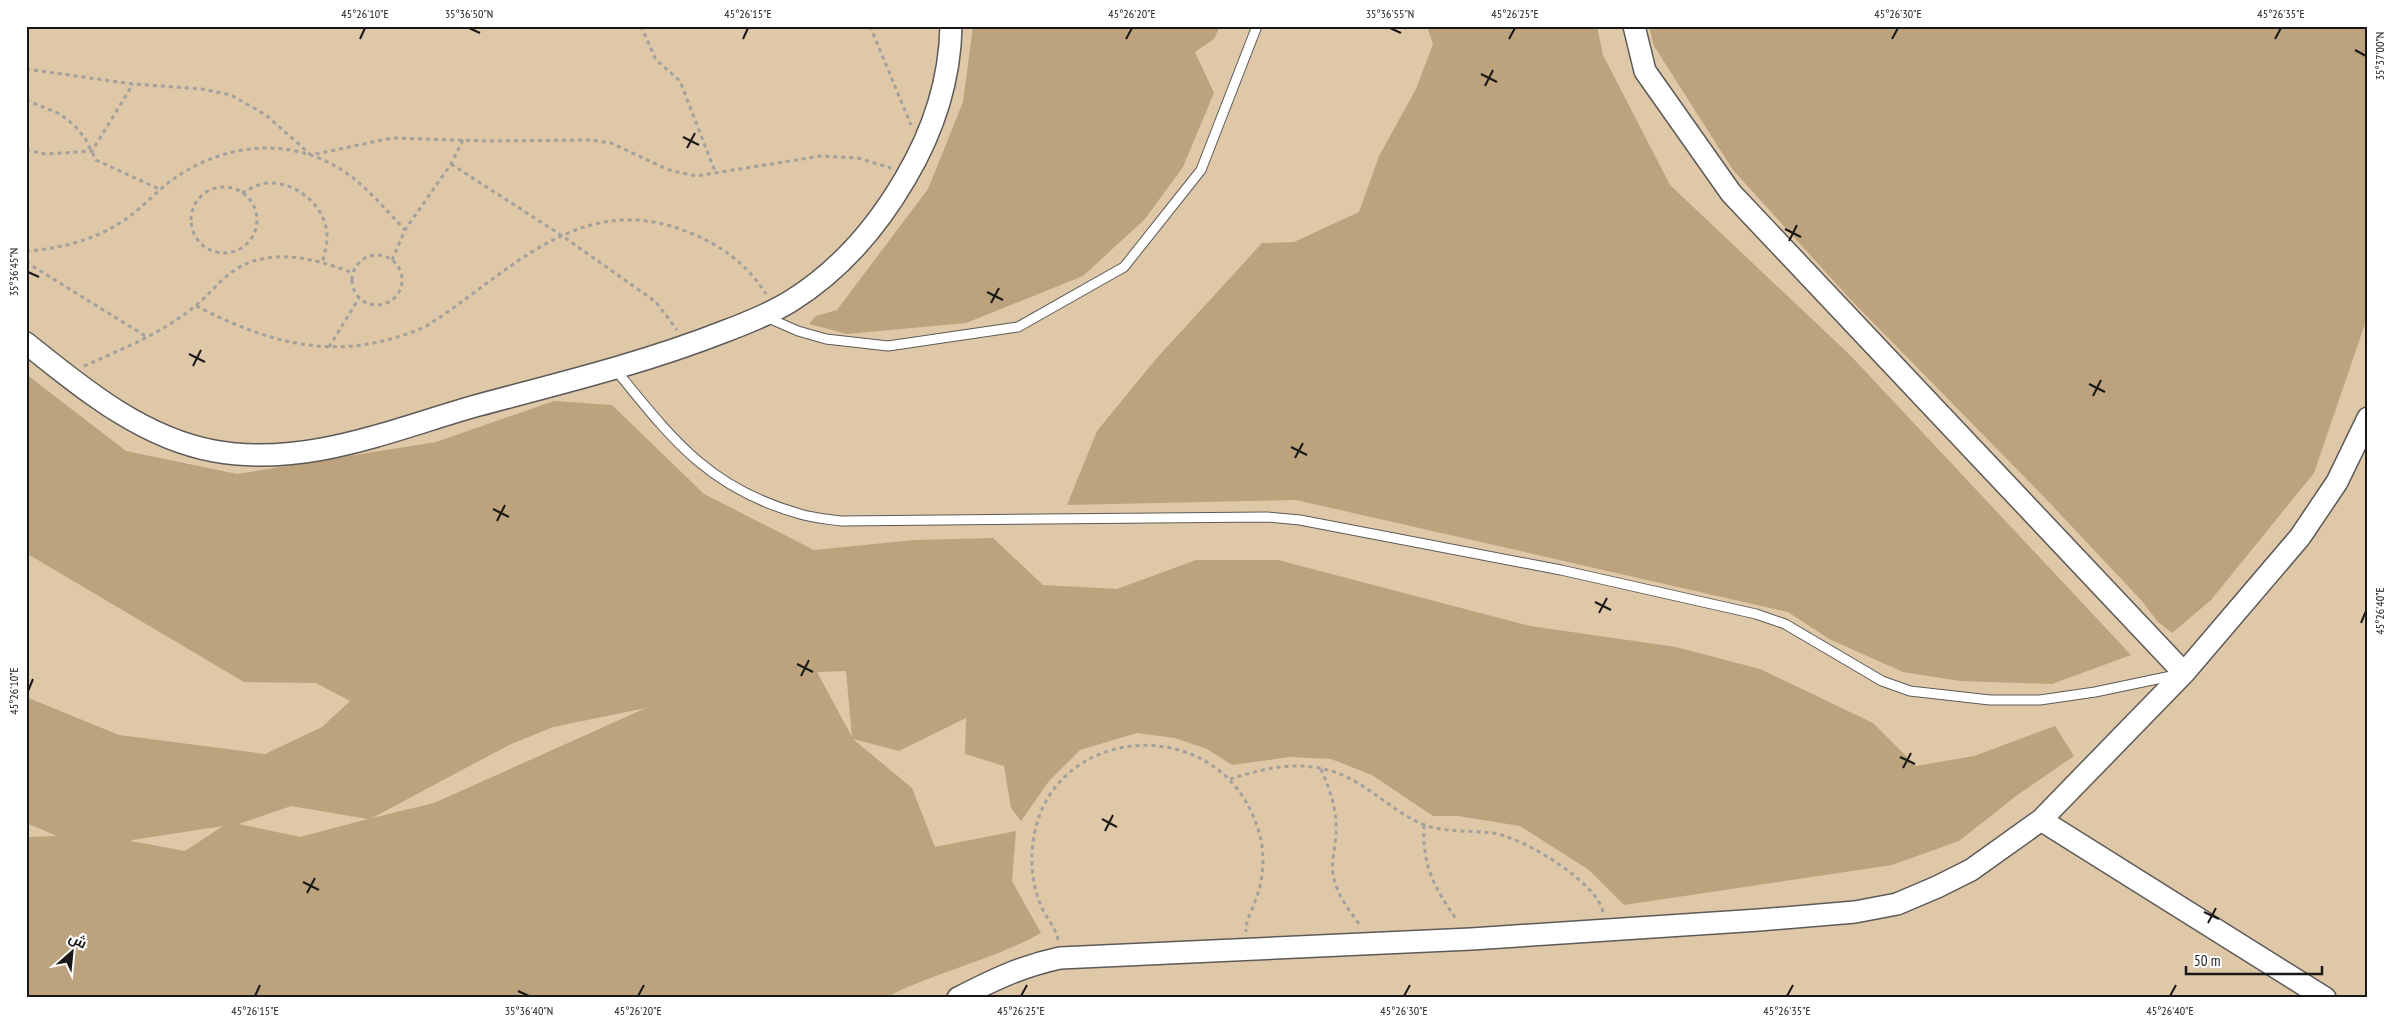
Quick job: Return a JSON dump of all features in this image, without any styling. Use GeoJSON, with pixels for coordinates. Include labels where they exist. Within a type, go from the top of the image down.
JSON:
{"type":"FeatureCollection","features":[{"type":"Feature","properties":{"kind":"street"},"geometry":{"type":"LineString","coordinates":[[26,343],[65,374],[150,431],[186,445],[247,455],[281,456],[345,444],[688,346],[770,313],[814,285],[842,261],[888,206],[921,152],[943,92],[950,55],[951,26]]}},
{"type":"Feature","properties":{"kind":"street"},"geometry":{"type":"LineString","coordinates":[[1634,26],[1645,71],[1731,193],[2184,673]]}},
{"type":"Feature","properties":{"kind":"street"},"geometry":{"type":"LineString","coordinates":[[958,998],[992,980],[1030,964],[1060,958],[1471,939],[1845,913],[1897,904],[1971,870],[2042,820],[2184,673],[2300,537],[2337,482],[2368,418]]}},
{"type":"Feature","properties":{"kind":"street"},"geometry":{"type":"LineString","coordinates":[[2042,820],[2325,998]]}},
{"type":"Feature","properties":{"kind":"lane"},"geometry":{"type":"LineString","coordinates":[[770,313],[798,331],[826,339],[888,346],[1018,327],[1124,267],[1201,170],[1257,26]]}},
{"type":"Feature","properties":{"kind":"lane"},"geometry":{"type":"LineString","coordinates":[[614,368],[680,447],[710,472],[736,490],[801,515],[841,522],[1259,517],[1300,520],[1561,570],[1756,614],[1785,624],[1882,681],[1910,691],[1990,700],[2040,700],[2095,692],[2184,673]]}},
{"type":"Feature","properties":{"kind":"path"},"geometry":{"type":"LineString","coordinates":[[641,26],[656,60],[682,86],[716,174]]}},
{"type":"Feature","properties":{"kind":"path"},"geometry":{"type":"LineString","coordinates":[[870,26],[921,152]]}},
{"type":"Feature","properties":{"kind":"path"},"geometry":{"type":"LineString","coordinates":[[26,69],[133,84],[202,89],[231,96],[266,115],[311,155],[351,176],[405,230]]}},
{"type":"Feature","properties":{"kind":"path"},"geometry":{"type":"LineString","coordinates":[[92,151],[133,84]]}},
{"type":"Feature","properties":{"kind":"path"},"geometry":{"type":"LineString","coordinates":[[26,100],[60,114],[74,125],[96,160],[160,189]]}},
{"type":"Feature","properties":{"kind":"path"},"geometry":{"type":"LineString","coordinates":[[26,251],[60,246],[98,235],[127,219],[160,189],[191,168],[226,152],[262,148],[311,155],[392,138],[600,141],[624,148],[679,173],[696,176],[804,158],[840,157],[873,161],[907,177]]}},
{"type":"Feature","properties":{"kind":"path"},"geometry":{"type":"LineString","coordinates":[[392,260],[405,230],[451,164],[463,140]]}},
{"type":"Feature","properties":{"kind":"path"},"geometry":{"type":"LineString","coordinates":[[26,150],[45,154],[92,151]]}},
{"type":"Feature","properties":{"kind":"path"},"geometry":{"type":"LineString","coordinates":[[451,164],[561,235],[656,302],[688,346]]}},
{"type":"Feature","properties":{"kind":"path"},"geometry":{"type":"LineString","coordinates":[[242,193],[258,185],[268,183],[290,187],[302,193],[322,215],[326,227],[327,239],[322,261]]}},
{"type":"Feature","properties":{"kind":"path"},"geometry":{"type":"LineString","coordinates":[[233,188],[242,193],[250,199],[257,218],[252,238],[246,245],[227,253],[216,252],[206,248],[199,242],[193,232],[192,212],[196,202],[213,189],[233,188]]}},
{"type":"Feature","properties":{"kind":"path"},"geometry":{"type":"LineString","coordinates":[[196,306],[236,326],[269,338],[298,345],[329,348],[386,341],[425,327],[520,260],[561,235],[587,225],[620,218],[646,220],[679,228],[712,242],[733,256],[762,288],[770,313]]}},
{"type":"Feature","properties":{"kind":"path"},"geometry":{"type":"LineString","coordinates":[[377,255],[392,260],[402,273],[403,282],[397,297],[390,302],[374,306],[359,298],[352,286],[356,265],[369,256],[377,255]]}},
{"type":"Feature","properties":{"kind":"path"},"geometry":{"type":"LineString","coordinates":[[65,374],[147,337],[196,306],[216,285],[247,263],[274,257],[322,261],[353,273]]}},
{"type":"Feature","properties":{"kind":"path"},"geometry":{"type":"LineString","coordinates":[[26,262],[147,337]]}},
{"type":"Feature","properties":{"kind":"path"},"geometry":{"type":"LineString","coordinates":[[329,348],[359,298]]}},
{"type":"Feature","properties":{"kind":"path"},"geometry":{"type":"LineString","coordinates":[[1060,958],[1056,931],[1040,903],[1035,888],[1031,857],[1033,840],[1040,818],[1050,796],[1060,784],[1084,763],[1113,749],[1145,744],[1176,748],[1192,754],[1219,770],[1244,797],[1253,814],[1262,849],[1260,886],[1246,920],[1247,948]]}},
{"type":"Feature","properties":{"kind":"path"},"geometry":{"type":"LineString","coordinates":[[1229,779],[1279,768],[1296,766],[1321,768],[1338,772],[1357,781],[1401,812],[1424,824],[1446,830],[1493,833],[1518,841],[1545,855],[1569,873],[1601,902],[1606,929]]}},
{"type":"Feature","properties":{"kind":"path"},"geometry":{"type":"LineString","coordinates":[[1321,768],[1335,807],[1336,832],[1333,866],[1335,884],[1344,902],[1374,943]]}},
{"type":"Feature","properties":{"kind":"path"},"geometry":{"type":"LineString","coordinates":[[1424,824],[1426,859],[1431,878],[1445,903],[1471,939]]}},
{"type":"Feature","properties":{"kind":"shaded area"},"geometry":{"type":"Polygon","coordinates":[[[26,26],[2368,26],[2368,998],[26,998],[26,26]]]}},
{"type":"Feature","properties":{"kind":"shaded area"},"geometry":{"type":"Polygon","coordinates":[[[973,26],[1220,26],[1214,39],[1195,52],[1214,93],[1183,167],[1145,219],[1083,276],[966,323],[847,334],[809,324],[816,316],[837,310],[928,189],[963,102],[973,26]]]}},
{"type":"Feature","properties":{"kind":"shaded area"},"geometry":{"type":"Polygon","coordinates":[[[1427,26],[1597,26],[1603,55],[1670,185],[1850,355],[2131,655],[2052,684],[1960,681],[1903,672],[1829,639],[1788,612],[1296,500],[1067,505],[1097,431],[1156,359],[1262,243],[1294,242],[1359,212],[1379,156],[1416,89],[1433,44],[1427,26]]]}},
{"type":"Feature","properties":{"kind":"shaded area"},"geometry":{"type":"Polygon","coordinates":[[[1649,26],[2368,26],[2368,315],[2314,473],[2211,600],[2172,633],[2158,622],[2141,600],[2045,498],[1851,300],[1733,170],[1654,46],[1649,26]]]}},
{"type":"Feature","properties":{"kind":"shaded area"},"geometry":{"type":"Polygon","coordinates":[[[26,374],[126,451],[237,474],[436,442],[554,401],[612,405],[704,494],[814,550],[914,540],[993,538],[1043,585],[1117,589],[1196,560],[1278,560],[1530,626],[1676,647],[1760,669],[1873,723],[1916,766],[1974,756],[2055,726],[2074,756],[2016,796],[1959,841],[1892,865],[1624,905],[1589,870],[1520,826],[1458,816],[1433,816],[1372,775],[1331,759],[1289,757],[1232,765],[1207,749],[1175,738],[1137,733],[1080,750],[1049,781],[1021,821],[1011,808],[1004,766],[965,754],[966,718],[899,751],[853,739],[912,788],[935,847],[1016,831],[1012,881],[1041,933],[1003,951],[923,981],[885,998],[26,998],[26,837],[57,836],[26,823],[26,697],[119,735],[265,754],[322,727],[350,701],[316,683],[244,682],[26,553],[26,374]],[[846,671],[817,672],[852,737],[846,671]],[[646,708],[553,727],[509,745],[372,818],[434,803],[646,708]],[[291,806],[239,824],[300,837],[368,819],[291,806]],[[223,826],[132,840],[185,851],[223,826]]]}}]}
